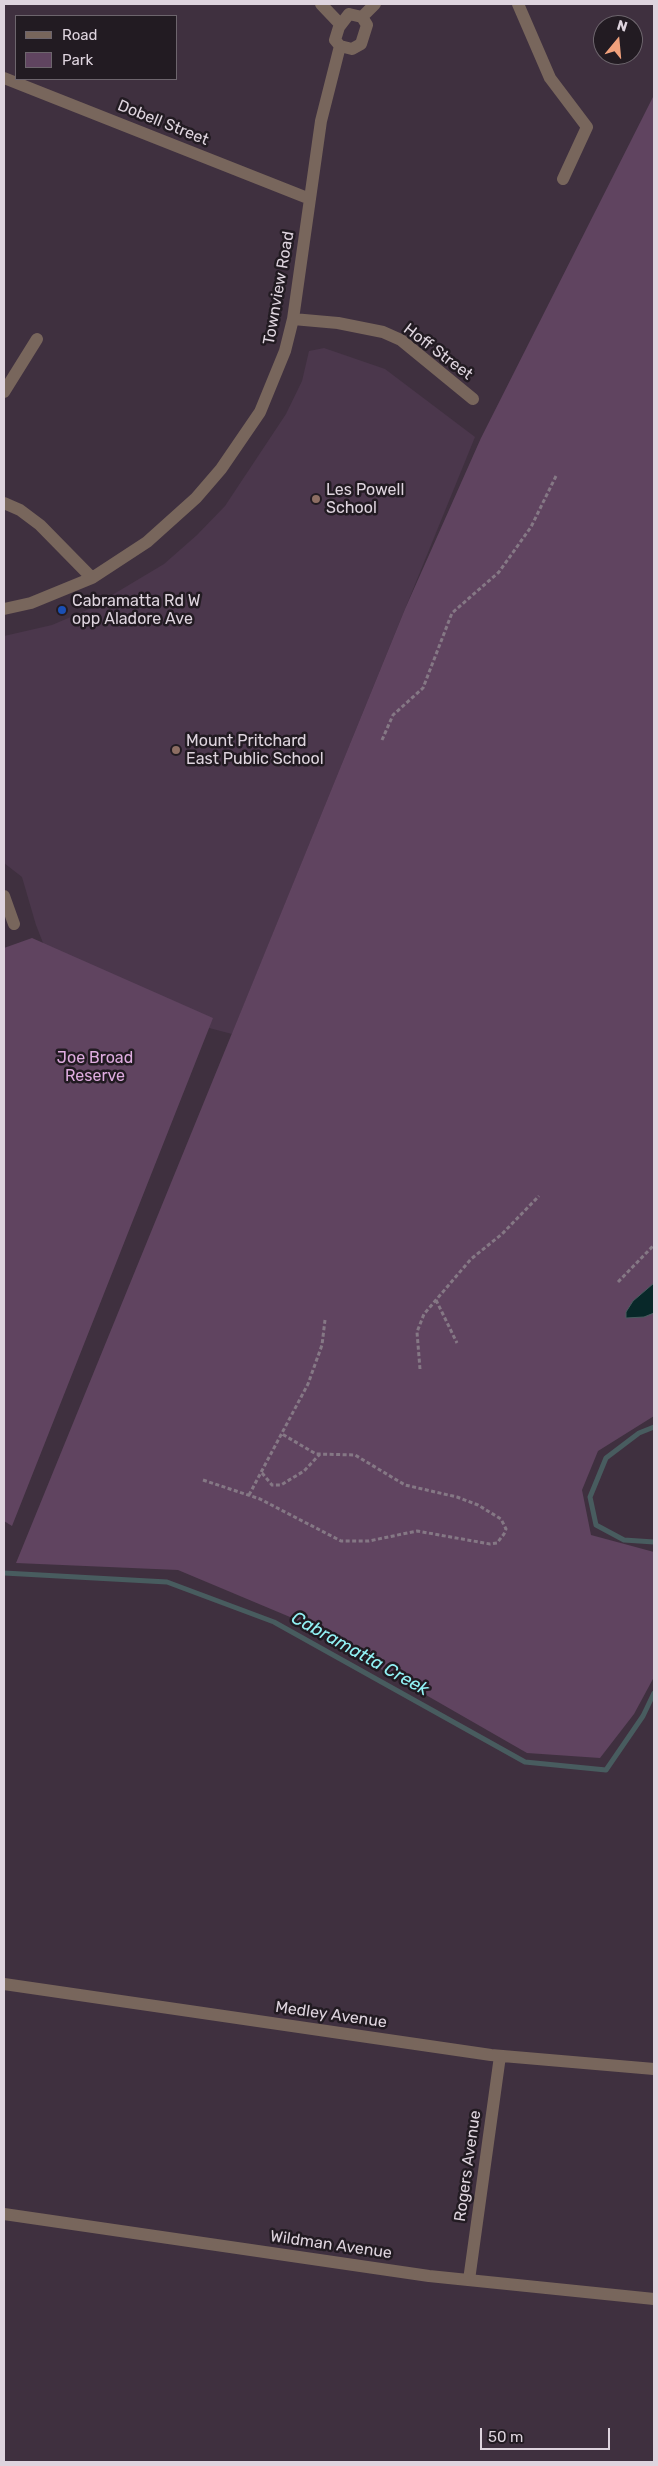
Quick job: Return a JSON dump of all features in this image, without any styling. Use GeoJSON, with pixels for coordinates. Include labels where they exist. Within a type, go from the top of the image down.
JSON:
{"type":"FeatureCollection","features":[{"type":"Feature","properties":{"kind":"street"},"geometry":{"type":"LineString","coordinates":[[321,4],[340,24]]}},
{"type":"Feature","properties":{"kind":"street"},"geometry":{"type":"LineString","coordinates":[[362,17],[375,4]]}},
{"type":"Feature","properties":{"kind":"street"},"geometry":{"type":"LineString","coordinates":[[518,4],[550,78],[587,127],[563,179]]}},
{"type":"Feature","properties":{"kind":"street"},"geometry":{"type":"LineString","coordinates":[[349,14],[362,17],[367,28],[360,44],[352,49],[340,46],[335,40],[340,24],[349,14]]}},
{"type":"Feature","properties":{"kind":"street","name":"Townview Road"},"geometry":{"type":"LineString","coordinates":[[4,609],[46,598],[92,578],[161,531],[196,498],[221,470],[260,412],[285,351],[293,319],[321,121],[340,46]]}},
{"type":"Feature","properties":{"kind":"street","name":"Dobell Street"},"geometry":{"type":"LineString","coordinates":[[4,78],[310,199]]}},
{"type":"Feature","properties":{"kind":"street","name":"Hoff Street"},"geometry":{"type":"LineString","coordinates":[[293,319],[338,323],[383,332],[401,340],[473,400]]}},
{"type":"Feature","properties":{"kind":"street"},"geometry":{"type":"LineString","coordinates":[[4,392],[37,339]]}},
{"type":"Feature","properties":{"kind":"street"},"geometry":{"type":"LineString","coordinates":[[4,503],[20,510],[40,525],[92,578]]}},
{"type":"Feature","properties":{"kind":"street"},"geometry":{"type":"LineString","coordinates":[[4,896],[14,924]]}},
{"type":"Feature","properties":{"kind":"street","name":"Medley Avenue"},"geometry":{"type":"LineString","coordinates":[[4,1984],[500,2056],[654,2069]]}},
{"type":"Feature","properties":{"kind":"street","name":"Rogers Avenue"},"geometry":{"type":"LineString","coordinates":[[469,2280],[500,2056]]}},
{"type":"Feature","properties":{"kind":"street","name":"Wildman Avenue"},"geometry":{"type":"LineString","coordinates":[[4,2214],[469,2280],[654,2299]]}},
{"type":"Feature","properties":{"kind":"path"},"geometry":{"type":"LineString","coordinates":[[382,740],[393,715],[423,688],[452,613],[499,572],[531,527],[556,476]]}},
{"type":"Feature","properties":{"kind":"path"},"geometry":{"type":"LineString","coordinates":[[420,1369],[417,1339],[419,1326],[424,1314],[475,1255],[502,1234],[538,1196]]}},
{"type":"Feature","properties":{"kind":"path"},"geometry":{"type":"LineString","coordinates":[[618,1282],[654,1245]]}},
{"type":"Feature","properties":{"kind":"path"},"geometry":{"type":"LineString","coordinates":[[436,1300],[457,1343]]}},
{"type":"Feature","properties":{"kind":"path"},"geometry":{"type":"LineString","coordinates":[[249,1495],[308,1384],[318,1358],[325,1320]]}},
{"type":"Feature","properties":{"kind":"path"},"geometry":{"type":"LineString","coordinates":[[203,1480],[249,1495],[341,1541],[369,1541],[417,1531],[490,1544],[497,1543],[504,1534],[506,1529],[501,1519],[473,1503],[405,1485],[355,1455],[320,1454],[304,1449],[282,1434]]}},
{"type":"Feature","properties":{"kind":"path"},"geometry":{"type":"LineString","coordinates":[[262,1473],[272,1485],[281,1485],[304,1471],[320,1454]]}},
{"type":"Feature","properties":{"kind":"shaded area","name":"Mount Pritchard East Public School"},"geometry":{"type":"Polygon","coordinates":[[[324,348],[385,369],[475,437],[232,1034],[61,989],[36,925],[22,877],[4,863],[4,636],[52,625],[87,610],[164,564],[197,535],[225,506],[286,414],[302,381],[309,351],[324,348]]]}},
{"type":"Feature","properties":{"kind":"shaded area"},"geometry":{"type":"Polygon","coordinates":[[[654,1283],[654,1313],[644,1317],[626,1318],[626,1312],[633,1301],[654,1283]]]}},
{"type":"Feature","properties":{"kind":"green space"},"geometry":{"type":"Polygon","coordinates":[[[654,95],[654,1416],[598,1451],[582,1490],[591,1535],[654,1552],[654,1677],[634,1714],[600,1758],[527,1753],[290,1617],[178,1570],[16,1563],[405,609],[481,438],[654,95]]]}},
{"type":"Feature","properties":{"kind":"green space","name":"Joe Broad Reserve"},"geometry":{"type":"Polygon","coordinates":[[[32,938],[213,1018],[12,1526],[4,1521],[4,948],[32,938]]]}},
{"type":"Feature","properties":{"kind":"waterway","name":"Cabramatta Creek"},"geometry":{"type":"LineString","coordinates":[[654,1427],[639,1433],[606,1458],[590,1497],[596,1525],[624,1540],[654,1542]]}},
{"type":"Feature","properties":{"kind":"waterway","name":"Cabramatta Creek"},"geometry":{"type":"LineString","coordinates":[[4,1573],[167,1582],[274,1622],[525,1762],[606,1770],[643,1716],[654,1693]]}},
{"type":"Feature","properties":{"kind":"place","name":"Les Powell School"},"geometry":{"type":"Point","coordinates":[316,499]}},
{"type":"Feature","properties":{"kind":"place","name":"Cabramatta Rd W opp Aladore Ave"},"geometry":{"type":"Point","coordinates":[62,610]}},
{"type":"Feature","properties":{"kind":"place","name":"Mount Pritchard East Public School"},"geometry":{"type":"Point","coordinates":[176,750]}}]}
